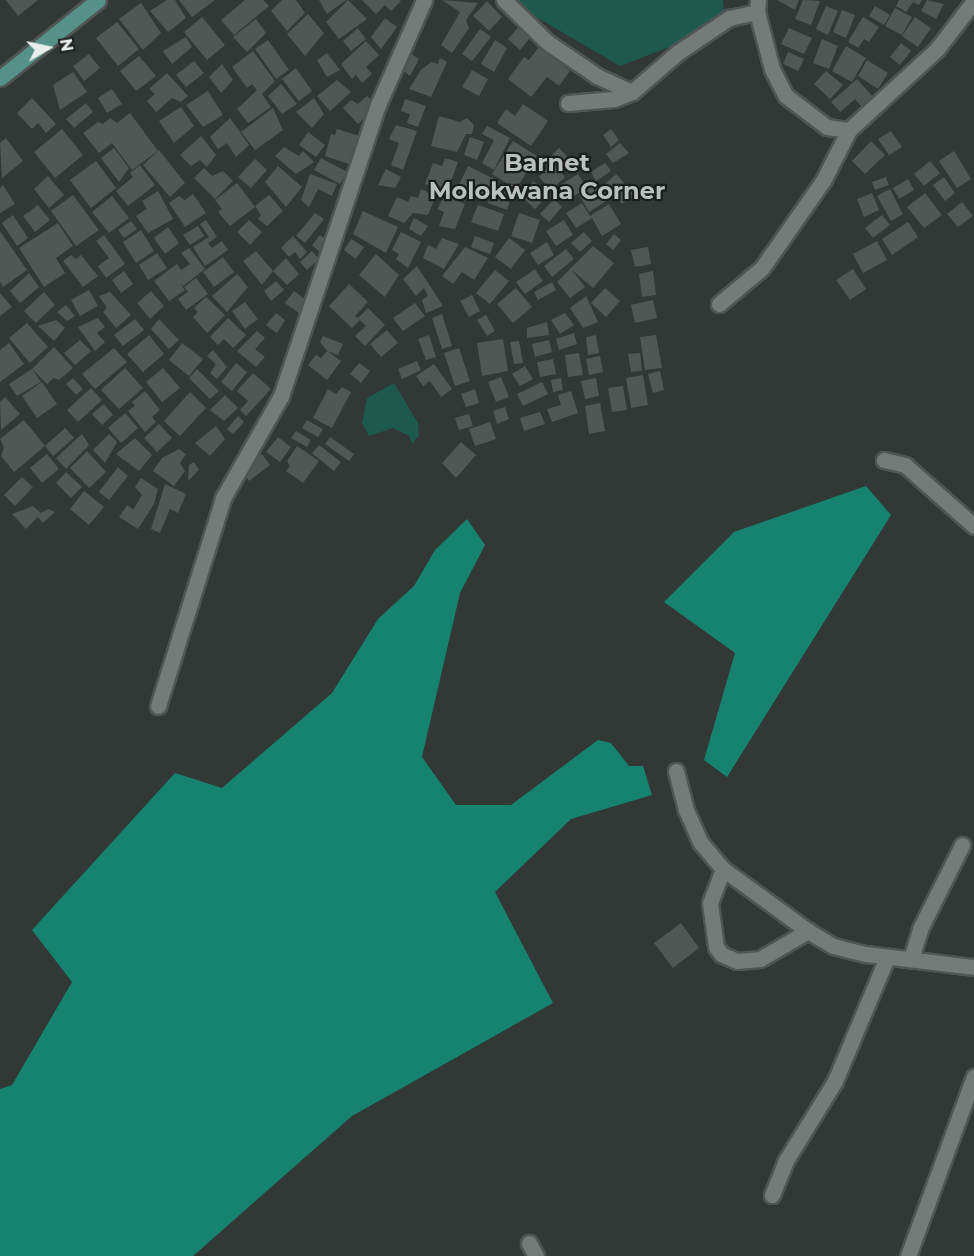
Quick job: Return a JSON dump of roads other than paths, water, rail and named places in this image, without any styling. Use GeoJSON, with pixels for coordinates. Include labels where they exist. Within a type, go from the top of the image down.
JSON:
{"type":"FeatureCollection","features":[{"type":"Feature","properties":{"kind":"main road"},"geometry":{"type":"LineString","coordinates":[[0,78],[98,0]]}},
{"type":"Feature","properties":{"kind":"street"},"geometry":{"type":"LineString","coordinates":[[158,706],[223,498],[281,396],[378,105],[424,0]]}},
{"type":"Feature","properties":{"kind":"street"},"geometry":{"type":"LineString","coordinates":[[504,0],[547,42],[597,76],[632,92]]}},
{"type":"Feature","properties":{"kind":"street"},"geometry":{"type":"LineString","coordinates":[[719,304],[762,268],[824,179],[849,130],[937,49],[974,1]]}},
{"type":"Feature","properties":{"kind":"street"},"geometry":{"type":"LineString","coordinates":[[568,103],[614,99],[632,92],[711,30],[729,18],[757,6],[772,69],[786,96],[827,127],[849,130]]}},
{"type":"Feature","properties":{"kind":"street"},"geometry":{"type":"LineString","coordinates":[[884,460],[905,465],[974,526]]}},
{"type":"Feature","properties":{"kind":"street"},"geometry":{"type":"LineString","coordinates":[[676,771],[686,810],[701,843],[723,869],[808,931],[833,946],[887,957],[974,967]]}},
{"type":"Feature","properties":{"kind":"street"},"geometry":{"type":"LineString","coordinates":[[911,959],[920,929],[962,845]]}},
{"type":"Feature","properties":{"kind":"street"},"geometry":{"type":"LineString","coordinates":[[723,869],[710,903],[716,947],[721,954],[737,961],[760,959],[808,931]]}},
{"type":"Feature","properties":{"kind":"street"},"geometry":{"type":"LineString","coordinates":[[772,1195],[785,1162],[835,1081],[887,957]]}},
{"type":"Feature","properties":{"kind":"street"},"geometry":{"type":"LineString","coordinates":[[908,1256],[974,1077]]}},
{"type":"Feature","properties":{"kind":"district","name":"Barnet Molokwana Corner"},"geometry":{"type":"Point","coordinates":[547,177]}}]}
